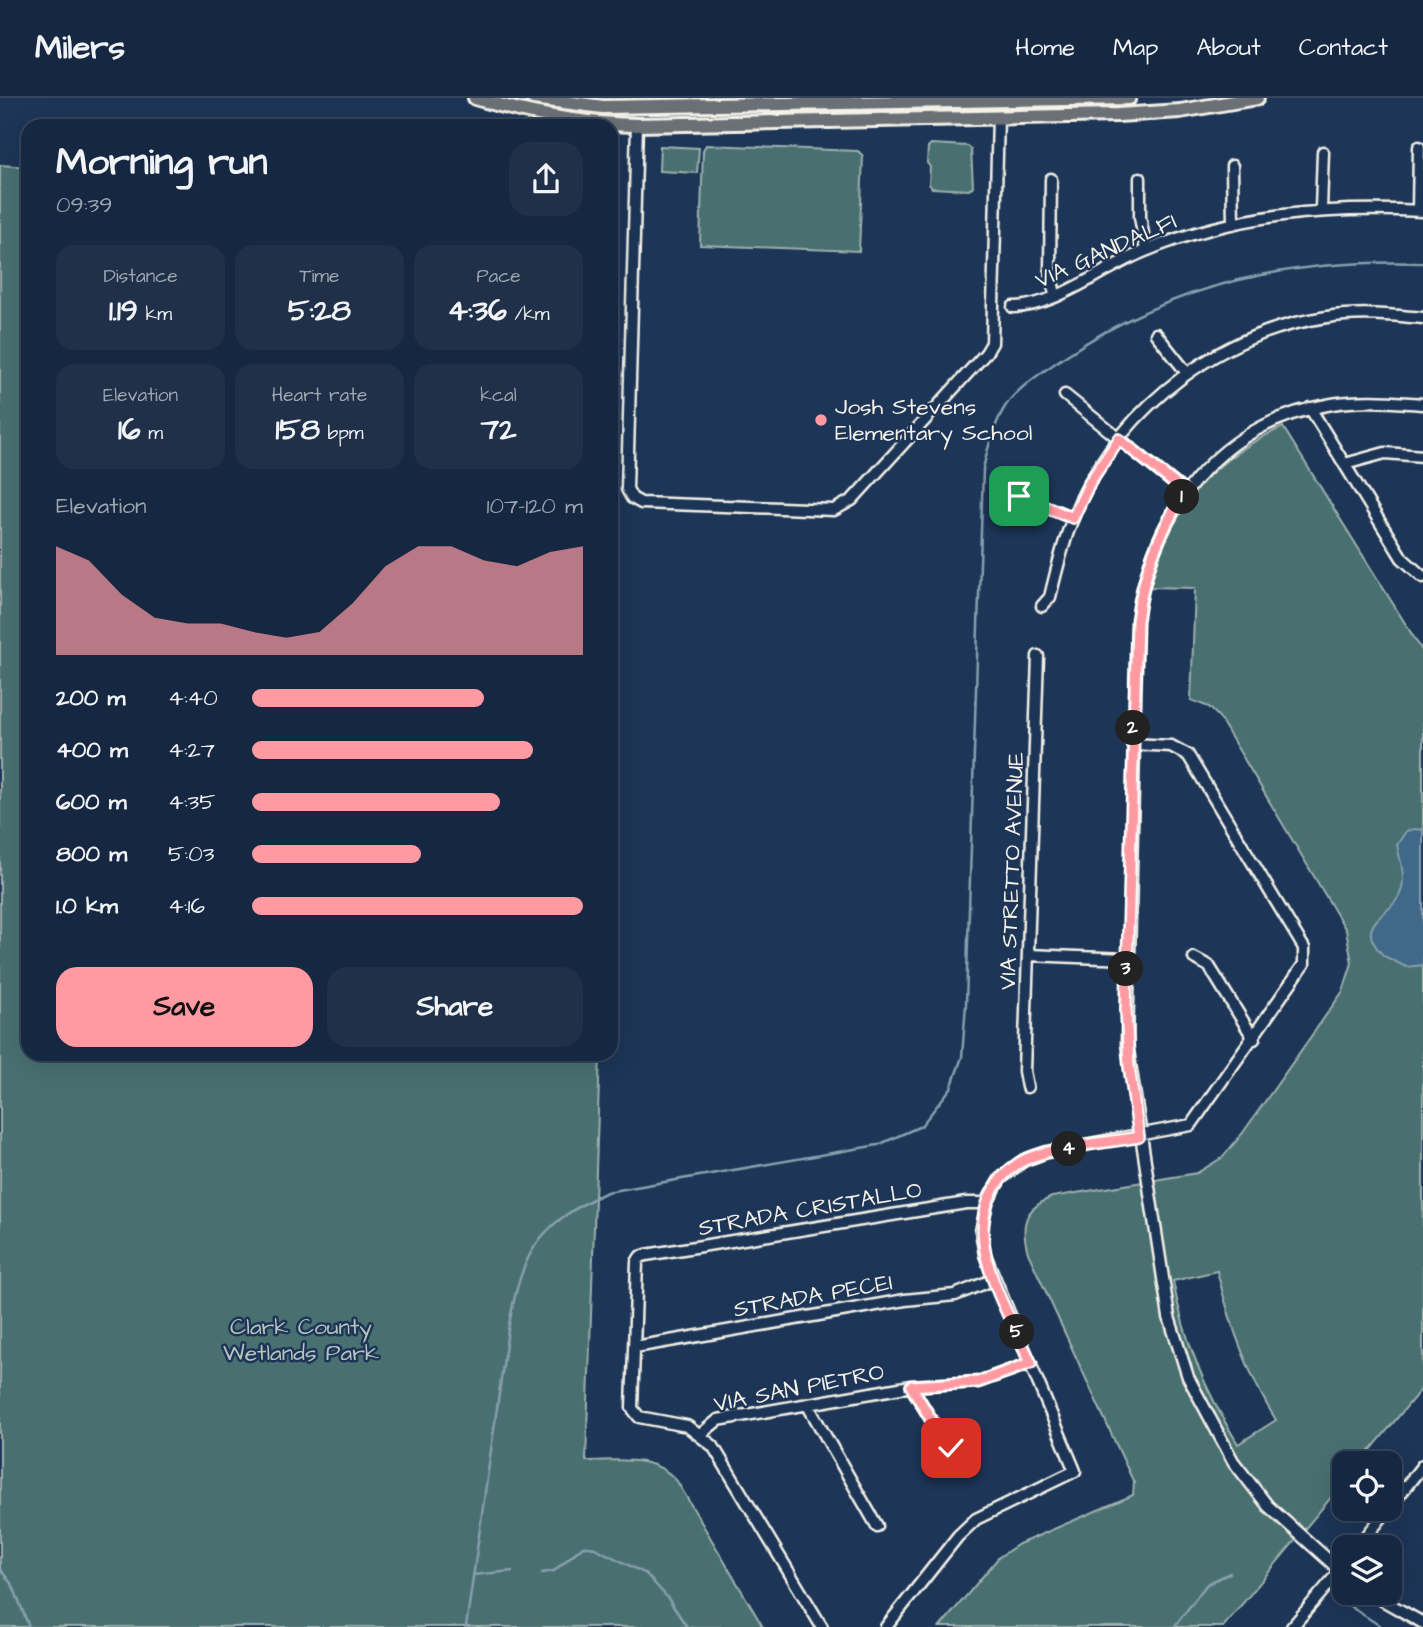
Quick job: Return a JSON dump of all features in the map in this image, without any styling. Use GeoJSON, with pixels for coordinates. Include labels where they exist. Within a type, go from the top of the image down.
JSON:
{"type":"FeatureCollection","features":[{"type":"Feature","properties":{"kind":"main road"},"geometry":{"type":"LineString","coordinates":[[475,98],[566,119]]}},
{"type":"Feature","properties":{"kind":"main road"},"geometry":{"type":"LineString","coordinates":[[533,98],[603,107],[771,101],[1129,98]]}},
{"type":"Feature","properties":{"kind":"main road"},"geometry":{"type":"LineString","coordinates":[[618,124],[1180,111],[1257,98]]}},
{"type":"Feature","properties":{"kind":"main road"},"geometry":{"type":"LineString","coordinates":[[998,117],[1007,108],[1086,106],[1097,100]]}},
{"type":"Feature","properties":{"kind":"main road"},"geometry":{"type":"LineString","coordinates":[[603,107],[637,125]]}},
{"type":"Feature","properties":{"kind":"street"},"geometry":{"type":"LineString","coordinates":[[771,101],[771,121]]}},
{"type":"Feature","properties":{"kind":"street"},"geometry":{"type":"LineString","coordinates":[[637,125],[627,489],[632,498],[641,503],[834,510],[852,500],[986,353],[992,343],[998,117]]}},
{"type":"Feature","properties":{"kind":"street"},"geometry":{"type":"LineString","coordinates":[[1419,147],[1420,211]]}},
{"type":"Feature","properties":{"kind":"street"},"geometry":{"type":"LineString","coordinates":[[1321,209],[1323,152]]}},
{"type":"Feature","properties":{"kind":"street"},"geometry":{"type":"LineString","coordinates":[[1232,166],[1233,224]]}},
{"type":"Feature","properties":{"kind":"street"},"geometry":{"type":"LineString","coordinates":[[1140,178],[1140,217],[1146,250]]}},
{"type":"Feature","properties":{"kind":"street"},"geometry":{"type":"LineString","coordinates":[[1051,179],[1050,270],[1055,295]]}},
{"type":"Feature","properties":{"kind":"street","name":"VIA GANDALFI"},"geometry":{"type":"LineString","coordinates":[[1013,307],[1026,307],[1055,295],[1146,250],[1181,237],[1233,224],[1321,209],[1420,211]]}},
{"type":"Feature","properties":{"kind":"street"},"geometry":{"type":"LineString","coordinates":[[1042,606],[1050,597],[1073,518],[1090,482],[1139,414],[1188,373],[1215,355],[1267,331],[1327,317],[1383,314],[1423,318]]}},
{"type":"Feature","properties":{"kind":"street"},"geometry":{"type":"LineString","coordinates":[[1156,334],[1188,373]]}},
{"type":"Feature","properties":{"kind":"street"},"geometry":{"type":"LineString","coordinates":[[1065,395],[1185,492]]}},
{"type":"Feature","properties":{"kind":"street"},"geometry":{"type":"LineString","coordinates":[[1332,1561],[1268,1506],[1253,1489],[1202,1408],[1178,1350],[1169,1317],[1139,1137],[1127,1044],[1132,744],[1140,598],[1158,538],[1185,492],[1206,468],[1241,439],[1276,420],[1310,408],[1364,401],[1423,404]]}},
{"type":"Feature","properties":{"kind":"street"},"geometry":{"type":"LineString","coordinates":[[1310,408],[1402,558],[1423,577]]}},
{"type":"Feature","properties":{"kind":"street"},"geometry":{"type":"LineString","coordinates":[[1345,464],[1385,453],[1423,456]]}},
{"type":"Feature","properties":{"kind":"street"},"geometry":{"type":"LineString","coordinates":[[1019,496],[1073,518]]}},
{"type":"Feature","properties":{"kind":"street","name":"VIA STRETTO AVENUE"},"geometry":{"type":"LineString","coordinates":[[1027,1087],[1024,1071],[1038,656]]}},
{"type":"Feature","properties":{"kind":"street"},"geometry":{"type":"LineString","coordinates":[[886,1627],[958,1536],[976,1519],[1075,1471],[982,1242],[982,1218],[1000,1180],[1023,1161],[1047,1152],[1185,1129],[1196,1121],[1301,971],[1304,948],[1188,754],[1171,746],[1132,744]]}},
{"type":"Feature","properties":{"kind":"street"},"geometry":{"type":"LineString","coordinates":[[1028,956],[1127,959]]}},
{"type":"Feature","properties":{"kind":"street"},"geometry":{"type":"LineString","coordinates":[[1194,958],[1209,966],[1254,1039]]}},
{"type":"Feature","properties":{"kind":"street","name":"STRADA CRISTALLO"},"geometry":{"type":"LineString","coordinates":[[635,1347],[637,1262],[640,1257],[965,1203],[987,1203]]}},
{"type":"Feature","properties":{"kind":"street","name":"STRADA PECEI"},"geometry":{"type":"LineString","coordinates":[[635,1347],[905,1300],[941,1298],[995,1279]]}},
{"type":"Feature","properties":{"kind":"street"},"geometry":{"type":"LineString","coordinates":[[635,1347],[632,1408],[639,1417],[673,1421],[701,1434],[722,1458],[822,1627]]}},
{"type":"Feature","properties":{"kind":"street","name":"VIA SAN PIETRO"},"geometry":{"type":"LineString","coordinates":[[701,1434],[718,1420],[911,1386],[978,1382],[1031,1363]]}},
{"type":"Feature","properties":{"kind":"street"},"geometry":{"type":"LineString","coordinates":[[911,1386],[944,1441],[960,1451]]}},
{"type":"Feature","properties":{"kind":"street"},"geometry":{"type":"LineString","coordinates":[[807,1404],[877,1526]]}},
{"type":"Feature","properties":{"kind":"street"},"geometry":{"type":"LineString","coordinates":[[1402,1492],[1423,1465]]}},
{"type":"Feature","properties":{"kind":"street"},"geometry":{"type":"LineString","coordinates":[[1368,1535],[1379,1521]]}},
{"type":"Feature","properties":{"kind":"street"},"geometry":{"type":"LineString","coordinates":[[1292,1627],[1332,1582]]}},
{"type":"Feature","properties":{"kind":"street"},"geometry":{"type":"LineString","coordinates":[[1391,1605],[1423,1623]]}},
{"type":"Feature","properties":{"kind":"green space"},"geometry":{"type":"Polygon","coordinates":[[[931,144],[968,146],[971,149],[973,186],[969,190],[932,188],[929,184],[930,167],[927,163],[928,147],[931,144]]]}},
{"type":"Feature","properties":{"kind":"green space"},"geometry":{"type":"Polygon","coordinates":[[[706,145],[858,151],[863,156],[859,251],[700,245],[703,150],[706,145]]]}},
{"type":"Feature","properties":{"kind":"green space"},"geometry":{"type":"Polygon","coordinates":[[[660,146],[699,148],[697,173],[659,171],[660,146]]]}},
{"type":"Feature","properties":{"kind":"green space","name":"Clark County Wetlands Park"},"geometry":{"type":"Polygon","coordinates":[[[0,165],[21,166],[21,1061],[600,1061],[586,1461],[635,1461],[658,1466],[668,1472],[677,1481],[763,1627],[0,1627],[0,165]]]}},
{"type":"Feature","properties":{"kind":"green space"},"geometry":{"type":"Polygon","coordinates":[[[1283,427],[1423,652],[1423,1387],[1370,1451],[1332,1451],[1332,1496],[1223,1627],[940,1627],[999,1557],[1019,1544],[1133,1495],[1134,1483],[1028,1253],[1024,1234],[1030,1212],[1052,1197],[1197,1173],[1223,1157],[1343,991],[1352,963],[1346,930],[1219,717],[1209,707],[1191,700],[1195,588],[1149,587],[1158,559],[1181,510],[1213,472],[1233,456],[1283,427]],[[1217,1271],[1173,1281],[1183,1324],[1198,1366],[1238,1444],[1276,1420],[1248,1367],[1217,1271]]]}},
{"type":"Feature","properties":{"kind":"water"},"geometry":{"type":"Polygon","coordinates":[[[1423,830],[1423,965],[1406,967],[1384,956],[1371,935],[1376,920],[1396,902],[1400,894],[1403,875],[1397,845],[1406,831],[1423,830]]]}},
{"type":"Feature","properties":{"kind":"waterway"},"geometry":{"type":"LineString","coordinates":[[466,1627],[513,1303],[526,1261],[548,1230],[563,1217],[607,1192],[878,1145],[921,1126],[951,1088],[962,1057],[966,1004],[983,469],[989,444],[1006,405],[1018,391],[1064,357],[1148,311],[1191,294],[1281,271],[1374,263],[1423,263]]}},
{"type":"Feature","properties":{"kind":"waterway"},"geometry":{"type":"LineString","coordinates":[[542,1573],[554,1571],[583,1546],[595,1548],[646,1574],[667,1597],[687,1627]]}},
{"type":"Feature","properties":{"kind":"waterway"},"geometry":{"type":"LineString","coordinates":[[0,1569],[13,1586],[29,1627]]}},
{"type":"Feature","properties":{"kind":"waterway"},"geometry":{"type":"LineString","coordinates":[[473,1575],[512,1571]]}},
{"type":"Feature","properties":{"kind":"waterway"},"geometry":{"type":"LineString","coordinates":[[1174,1627],[1207,1584],[1230,1573]]}},
{"type":"Feature","properties":{"kind":"waterway"},"geometry":{"type":"LineString","coordinates":[[1348,1605],[1382,1627]]}},
{"type":"Feature","properties":{"kind":"place","name":"Josh Stevens Elementary School"},"geometry":{"type":"Point","coordinates":[821,420]}},
{"type":"Feature","properties":{"kind":"route"},"geometry":{"type":"LineString","coordinates":[[951,1448],[911,1386],[978,1382],[1031,1363],[988,1265],[982,1242],[982,1218],[992,1192],[1011,1169],[1034,1156],[1139,1137],[1129,1066],[1126,1009],[1137,621],[1144,580],[1158,538],[1185,492],[1119,439],[1103,459],[1073,518],[1019,496]]}}]}
